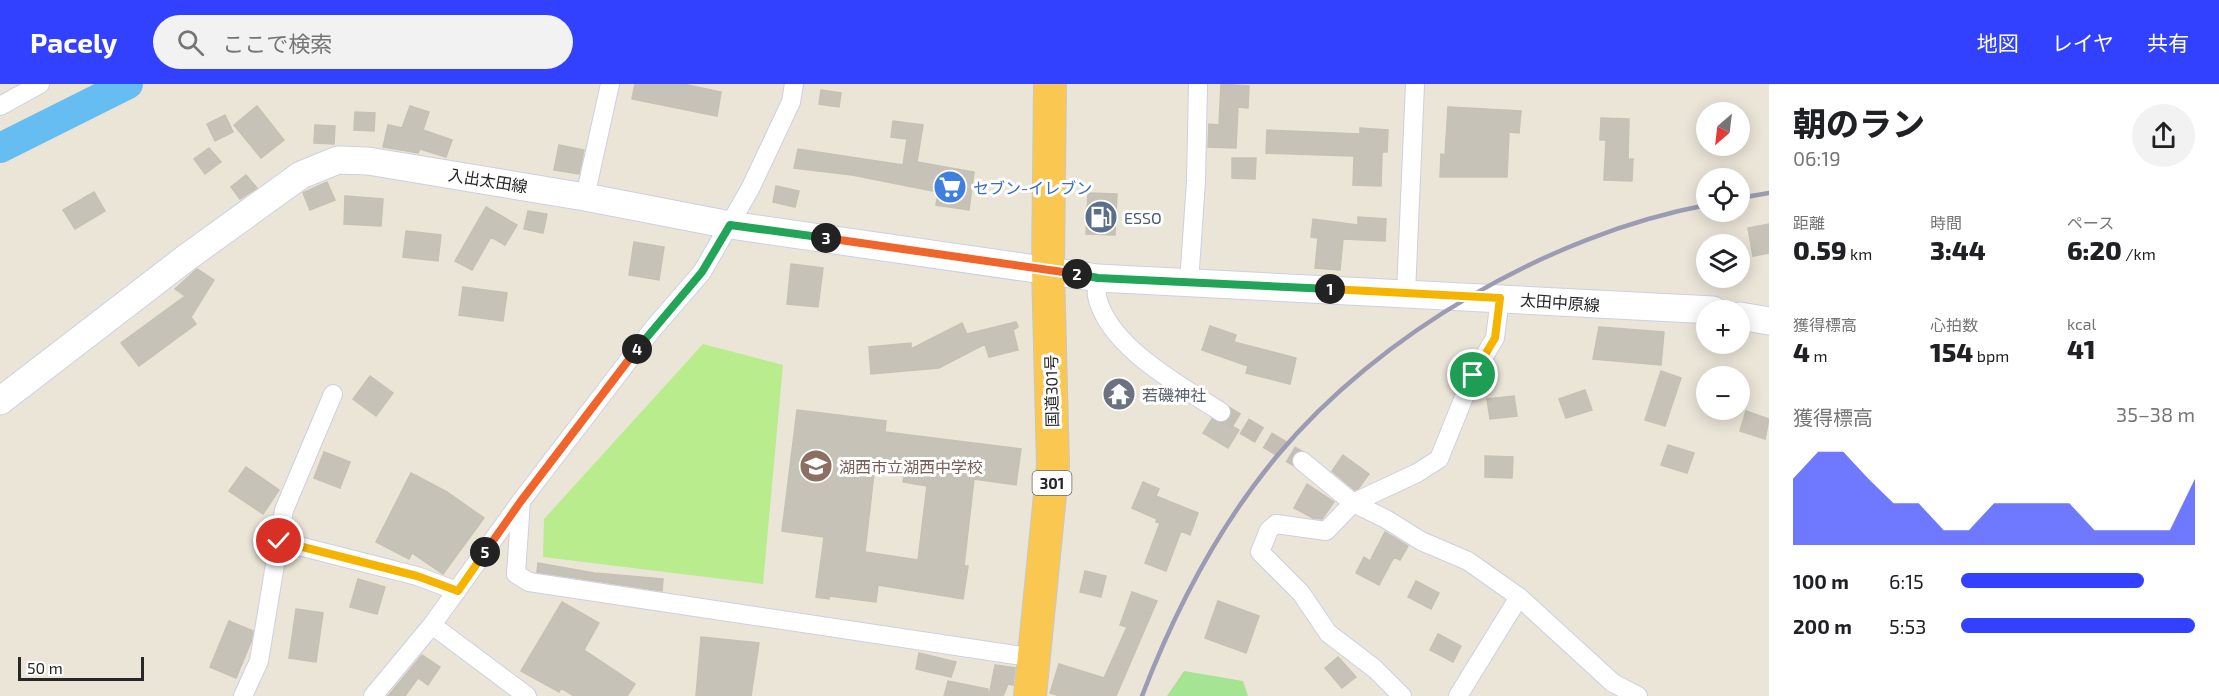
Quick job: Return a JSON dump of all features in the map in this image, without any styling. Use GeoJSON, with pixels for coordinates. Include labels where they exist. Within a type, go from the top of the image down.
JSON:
{"type":"FeatureCollection","features":[{"type":"Feature","properties":{"kind":"highway","name":"国道301号"},"geometry":{"type":"LineString","coordinates":[[1030,696],[1053,465],[1048,269],[1050,84]]}},
{"type":"Feature","properties":{"kind":"main road","name":"入出太田線"},"geometry":{"type":"LineString","coordinates":[[0,402],[186,258],[301,175],[338,160],[368,161],[585,196],[730,225],[1048,269]]}},
{"type":"Feature","properties":{"kind":"main road","name":"太田中原線"},"geometry":{"type":"LineString","coordinates":[[1048,269],[1098,278],[1696,309]]}},
{"type":"Feature","properties":{"kind":"main road"},"geometry":{"type":"LineString","coordinates":[[1750,318],[1769,321]]}},
{"type":"Feature","properties":{"kind":"street"},"geometry":{"type":"LineString","coordinates":[[0,106],[40,84]]}},
{"type":"Feature","properties":{"kind":"street"},"geometry":{"type":"LineString","coordinates":[[585,196],[610,84]]}},
{"type":"Feature","properties":{"kind":"street"},"geometry":{"type":"LineString","coordinates":[[373,696],[432,626],[521,501],[652,330],[702,272],[750,189],[791,102],[794,84]]}},
{"type":"Feature","properties":{"kind":"street"},"geometry":{"type":"LineString","coordinates":[[1189,283],[1196,180],[1198,84]]}},
{"type":"Feature","properties":{"kind":"street"},"geometry":{"type":"LineString","coordinates":[[1406,293],[1415,84]]}},
{"type":"Feature","properties":{"kind":"street"},"geometry":{"type":"LineString","coordinates":[[1098,278],[1097,296],[1109,322],[1130,349],[1221,412]]}},
{"type":"Feature","properties":{"kind":"street"},"geometry":{"type":"LineString","coordinates":[[1402,696],[1375,669],[1328,633],[1301,593],[1260,552],[1269,530],[1276,524],[1326,531],[1353,503],[1417,473],[1439,459],[1473,375],[1495,338],[1500,298]]}},
{"type":"Feature","properties":{"kind":"street"},"geometry":{"type":"LineString","coordinates":[[243,696],[259,661],[284,510],[333,394]]}},
{"type":"Feature","properties":{"kind":"street"},"geometry":{"type":"LineString","coordinates":[[1302,462],[1353,503],[1386,519],[1421,541],[1468,561],[1519,597],[1613,683],[1638,696]]}},
{"type":"Feature","properties":{"kind":"street"},"geometry":{"type":"LineString","coordinates":[[521,501],[516,574],[529,582],[1035,658]]}},
{"type":"Feature","properties":{"kind":"street"},"geometry":{"type":"LineString","coordinates":[[279,541],[417,576],[458,591]]}},
{"type":"Feature","properties":{"kind":"street"},"geometry":{"type":"LineString","coordinates":[[1458,696],[1519,597]]}},
{"type":"Feature","properties":{"kind":"street"},"geometry":{"type":"LineString","coordinates":[[432,626],[526,696]]}},
{"type":"Feature","properties":{"kind":"green space"},"geometry":{"type":"Polygon","coordinates":[[[703,344],[783,365],[763,584],[543,557],[544,519],[703,344]]]}},
{"type":"Feature","properties":{"kind":"green space"},"geometry":{"type":"Polygon","coordinates":[[[1184,671],[1243,681],[1248,696],[1167,696],[1184,671]]]}},
{"type":"Feature","properties":{"kind":"building"},"geometry":{"type":"Polygon","coordinates":[[[635,84],[683,84],[721,92],[717,116],[632,99],[635,84]]]}},
{"type":"Feature","properties":{"kind":"building"},"geometry":{"type":"Polygon","coordinates":[[[1221,84],[1249,86],[1248,108],[1238,107],[1236,148],[1208,147],[1209,124],[1219,125],[1221,84]]]}},
{"type":"Feature","properties":{"kind":"building"},"geometry":{"type":"Polygon","coordinates":[[[821,90],[841,93],[839,107],[819,104],[821,90]]]}},
{"type":"Feature","properties":{"kind":"building"},"geometry":{"type":"Polygon","coordinates":[[[257,106],[284,140],[261,158],[234,125],[257,106]]]}},
{"type":"Feature","properties":{"kind":"building"},"geometry":{"type":"Polygon","coordinates":[[[410,106],[429,112],[423,130],[452,140],[446,157],[420,149],[418,153],[383,147],[388,125],[402,128],[410,106]]]}},
{"type":"Feature","properties":{"kind":"building"},"geometry":{"type":"Polygon","coordinates":[[[1448,107],[1521,111],[1519,133],[1509,132],[1507,177],[1440,177],[1441,154],[1445,155],[1448,107]]]}},
{"type":"Feature","properties":{"kind":"building"},"geometry":{"type":"Polygon","coordinates":[[[355,112],[375,113],[374,131],[354,130],[355,112]]]}},
{"type":"Feature","properties":{"kind":"building"},"geometry":{"type":"Polygon","coordinates":[[[225,115],[233,132],[215,141],[207,124],[225,115]]]}},
{"type":"Feature","properties":{"kind":"building"},"geometry":{"type":"Polygon","coordinates":[[[1601,118],[1629,119],[1628,159],[1633,159],[1632,181],[1604,180],[1606,140],[1600,140],[1601,118]]]}},
{"type":"Feature","properties":{"kind":"building"},"geometry":{"type":"Polygon","coordinates":[[[893,121],[923,125],[917,162],[974,172],[969,210],[936,205],[938,192],[852,175],[794,168],[798,149],[903,165],[907,139],[891,137],[893,121]]]}},
{"type":"Feature","properties":{"kind":"building"},"geometry":{"type":"Polygon","coordinates":[[[315,125],[335,126],[334,144],[314,143],[315,125]]]}},
{"type":"Feature","properties":{"kind":"building"},"geometry":{"type":"Polygon","coordinates":[[[1360,128],[1388,130],[1387,152],[1382,152],[1381,186],[1353,185],[1354,156],[1266,153],[1267,130],[1360,134],[1360,128]]]}},
{"type":"Feature","properties":{"kind":"building"},"geometry":{"type":"Polygon","coordinates":[[[559,145],[584,150],[579,174],[554,170],[559,145]]]}},
{"type":"Feature","properties":{"kind":"building"},"geometry":{"type":"Polygon","coordinates":[[[209,148],[221,162],[205,174],[194,159],[209,148]]]}},
{"type":"Feature","properties":{"kind":"building"},"geometry":{"type":"Polygon","coordinates":[[[1232,158],[1256,158],[1255,179],[1232,178],[1232,158]]]}},
{"type":"Feature","properties":{"kind":"building"},"geometry":{"type":"Polygon","coordinates":[[[246,175],[257,188],[240,199],[231,187],[246,175]]]}},
{"type":"Feature","properties":{"kind":"building"},"geometry":{"type":"Polygon","coordinates":[[[327,182],[335,200],[310,210],[303,193],[327,182]]]}},
{"type":"Feature","properties":{"kind":"building"},"geometry":{"type":"Polygon","coordinates":[[[776,186],[799,191],[795,207],[773,202],[776,186]]]}},
{"type":"Feature","properties":{"kind":"building"},"geometry":{"type":"Polygon","coordinates":[[[94,192],[105,211],[75,229],[63,210],[94,192]]]}},
{"type":"Feature","properties":{"kind":"building"},"geometry":{"type":"Polygon","coordinates":[[[1088,193],[1117,194],[1115,235],[1086,234],[1088,193]]]}},
{"type":"Feature","properties":{"kind":"building"},"geometry":{"type":"Polygon","coordinates":[[[345,196],[383,199],[381,226],[344,224],[345,196]]]}},
{"type":"Feature","properties":{"kind":"building"},"geometry":{"type":"Polygon","coordinates":[[[486,207],[517,225],[505,245],[491,237],[472,270],[455,261],[486,207]]]}},
{"type":"Feature","properties":{"kind":"building"},"geometry":{"type":"Polygon","coordinates":[[[528,211],[547,214],[543,233],[524,229],[528,211]]]}},
{"type":"Feature","properties":{"kind":"building"},"geometry":{"type":"Polygon","coordinates":[[[1358,217],[1386,219],[1385,241],[1343,239],[1340,270],[1315,268],[1318,238],[1311,237],[1313,219],[1358,225],[1358,217]]]}},
{"type":"Feature","properties":{"kind":"building"},"geometry":{"type":"Polygon","coordinates":[[[1769,224],[1769,253],[1753,256],[1748,228],[1769,224]]]}},
{"type":"Feature","properties":{"kind":"building"},"geometry":{"type":"Polygon","coordinates":[[[406,231],[441,235],[438,261],[403,257],[406,231]]]}},
{"type":"Feature","properties":{"kind":"building"},"geometry":{"type":"Polygon","coordinates":[[[634,242],[664,247],[659,280],[629,275],[634,242]]]}},
{"type":"Feature","properties":{"kind":"building"},"geometry":{"type":"Polygon","coordinates":[[[791,264],[823,268],[818,307],[787,304],[791,264]]]}},
{"type":"Feature","properties":{"kind":"building"},"geometry":{"type":"Polygon","coordinates":[[[197,269],[214,280],[191,317],[196,324],[139,366],[121,343],[185,296],[175,289],[197,269]]]}},
{"type":"Feature","properties":{"kind":"building"},"geometry":{"type":"Polygon","coordinates":[[[463,287],[507,293],[503,321],[459,315],[463,287]]]}},
{"type":"Feature","properties":{"kind":"building"},"geometry":{"type":"Polygon","coordinates":[[[1016,322],[1018,327],[1013,330],[1018,350],[989,357],[985,344],[939,368],[871,374],[869,347],[911,343],[911,349],[962,323],[967,334],[1016,322]]]}},
{"type":"Feature","properties":{"kind":"building"},"geometry":{"type":"Polygon","coordinates":[[[1210,326],[1236,335],[1234,342],[1296,358],[1290,384],[1246,373],[1248,366],[1202,350],[1210,326]]]}},
{"type":"Feature","properties":{"kind":"building"},"geometry":{"type":"Polygon","coordinates":[[[1599,327],[1664,332],[1661,365],[1593,359],[1599,327]]]}},
{"type":"Feature","properties":{"kind":"building"},"geometry":{"type":"Polygon","coordinates":[[[1661,371],[1681,378],[1665,426],[1645,420],[1661,371]]]}},
{"type":"Feature","properties":{"kind":"building"},"geometry":{"type":"Polygon","coordinates":[[[370,376],[393,393],[376,416],[353,399],[370,376]]]}},
{"type":"Feature","properties":{"kind":"building"},"geometry":{"type":"Polygon","coordinates":[[[1585,390],[1592,410],[1566,418],[1559,399],[1585,390]]]}},
{"type":"Feature","properties":{"kind":"building"},"geometry":{"type":"Polygon","coordinates":[[[1514,396],[1517,416],[1490,419],[1487,399],[1514,396]]]}},
{"type":"Feature","properties":{"kind":"building"},"geometry":{"type":"Polygon","coordinates":[[[797,410],[886,421],[885,432],[1021,449],[1016,485],[974,479],[964,566],[968,566],[963,599],[878,585],[876,602],[829,596],[829,599],[816,597],[824,537],[782,531],[797,410]],[[874,473],[865,552],[918,560],[927,486],[903,482],[904,476],[874,473]]]}},
{"type":"Feature","properties":{"kind":"building"},"geometry":{"type":"Polygon","coordinates":[[[1750,412],[1769,419],[1765,439],[1740,431],[1743,420],[1750,420],[1750,412]]]}},
{"type":"Feature","properties":{"kind":"building"},"geometry":{"type":"Polygon","coordinates":[[[1212,419],[1220,423],[1225,422],[1239,430],[1228,448],[1203,433],[1212,419]]]}},
{"type":"Feature","properties":{"kind":"building"},"geometry":{"type":"Polygon","coordinates":[[[1668,445],[1694,453],[1687,473],[1661,465],[1668,445]]]}},
{"type":"Feature","properties":{"kind":"building"},"geometry":{"type":"Polygon","coordinates":[[[324,452],[350,462],[340,488],[314,478],[324,452]]]}},
{"type":"Feature","properties":{"kind":"building"},"geometry":{"type":"Polygon","coordinates":[[[1343,455],[1369,474],[1355,490],[1332,471],[1343,455]]]}},
{"type":"Feature","properties":{"kind":"building"},"geometry":{"type":"Polygon","coordinates":[[[1485,456],[1513,457],[1512,478],[1485,477],[1485,456]]]}},
{"type":"Feature","properties":{"kind":"building"},"geometry":{"type":"Polygon","coordinates":[[[246,467],[279,490],[263,514],[229,491],[246,467]]]}},
{"type":"Feature","properties":{"kind":"building"},"geometry":{"type":"Polygon","coordinates":[[[411,473],[447,492],[484,518],[443,574],[412,553],[409,559],[376,542],[411,473]]]}},
{"type":"Feature","properties":{"kind":"building"},"geometry":{"type":"Polygon","coordinates":[[[1143,482],[1159,489],[1156,496],[1198,513],[1190,535],[1181,531],[1166,571],[1145,563],[1160,523],[1156,522],[1157,519],[1132,508],[1143,482]]]}},
{"type":"Feature","properties":{"kind":"building"},"geometry":{"type":"Polygon","coordinates":[[[1307,484],[1334,502],[1322,519],[1313,518],[1294,508],[1307,484]]]}},
{"type":"Feature","properties":{"kind":"building"},"geometry":{"type":"Polygon","coordinates":[[[1385,532],[1408,546],[1400,560],[1394,557],[1379,585],[1356,573],[1364,557],[1370,561],[1385,532]]]}},
{"type":"Feature","properties":{"kind":"building"},"geometry":{"type":"Polygon","coordinates":[[[538,563],[594,573],[663,579],[662,591],[537,572],[538,563]]]}},
{"type":"Feature","properties":{"kind":"building"},"geometry":{"type":"Polygon","coordinates":[[[1085,571],[1106,576],[1101,597],[1080,592],[1085,571]]]}},
{"type":"Feature","properties":{"kind":"building"},"geometry":{"type":"Polygon","coordinates":[[[358,579],[385,587],[377,614],[350,607],[358,579]]]}},
{"type":"Feature","properties":{"kind":"building"},"geometry":{"type":"Polygon","coordinates":[[[1416,581],[1439,593],[1431,609],[1408,597],[1416,581]]]}},
{"type":"Feature","properties":{"kind":"building"},"geometry":{"type":"Polygon","coordinates":[[[1132,592],[1157,601],[1116,696],[1060,696],[1050,693],[1059,664],[1104,678],[1127,627],[1120,625],[1132,592]]]}},
{"type":"Feature","properties":{"kind":"building"},"geometry":{"type":"Polygon","coordinates":[[[1218,601],[1259,616],[1246,653],[1205,638],[1218,601]]]}},
{"type":"Feature","properties":{"kind":"building"},"geometry":{"type":"Polygon","coordinates":[[[562,602],[599,623],[584,650],[635,684],[627,696],[574,696],[561,688],[559,692],[521,671],[562,602]]]}},
{"type":"Feature","properties":{"kind":"building"},"geometry":{"type":"Polygon","coordinates":[[[296,609],[323,613],[316,662],[289,658],[296,609]]]}},
{"type":"Feature","properties":{"kind":"building"},"geometry":{"type":"Polygon","coordinates":[[[229,621],[253,631],[251,642],[236,678],[210,667],[229,621]]]}},
{"type":"Feature","properties":{"kind":"building"},"geometry":{"type":"Polygon","coordinates":[[[1438,634],[1461,646],[1453,662],[1430,650],[1438,634]]]}},
{"type":"Feature","properties":{"kind":"building"},"geometry":{"type":"Polygon","coordinates":[[[701,637],[759,643],[751,696],[696,696],[701,637]]]}},
{"type":"Feature","properties":{"kind":"building"},"geometry":{"type":"Polygon","coordinates":[[[919,653],[956,662],[951,677],[916,669],[919,653]]]}},
{"type":"Feature","properties":{"kind":"building"},"geometry":{"type":"Polygon","coordinates":[[[422,655],[440,667],[428,685],[418,678],[405,696],[388,696],[422,655]]]}},
{"type":"Feature","properties":{"kind":"building"},"geometry":{"type":"Polygon","coordinates":[[[1338,657],[1356,677],[1342,688],[1325,668],[1338,657]]]}},
{"type":"Feature","properties":{"kind":"building"},"geometry":{"type":"Polygon","coordinates":[[[995,665],[1015,668],[1013,685],[1008,684],[1003,696],[989,696],[995,665]]]}},
{"type":"Feature","properties":{"kind":"building"},"geometry":{"type":"Polygon","coordinates":[[[948,681],[988,689],[988,696],[944,696],[948,681]]]}},
{"type":"Feature","properties":{"kind":"waterway"},"geometry":{"type":"LineString","coordinates":[[0,148],[128,84]]}},
{"type":"Feature","properties":{"kind":"tunnel"},"geometry":{"type":"LineString","coordinates":[[1221,412],[1302,461]]}},
{"type":"Feature","properties":{"kind":"railway"},"geometry":{"type":"LineString","coordinates":[[1750,196],[1769,193]]}},
{"type":"Feature","properties":{"kind":"railway"},"geometry":{"type":"LineString","coordinates":[[1142,696],[1184,601],[1217,540],[1236,511],[1277,456],[1318,411],[1365,369],[1416,331],[1471,296],[1529,265],[1588,239],[1648,219],[1696,208]]}},
{"type":"Feature","properties":{"kind":"place","name":"セブン-イレブン"},"geometry":{"type":"Point","coordinates":[950,187]}},
{"type":"Feature","properties":{"kind":"place","name":"ESSO"},"geometry":{"type":"Point","coordinates":[1101,217]}},
{"type":"Feature","properties":{"kind":"place","name":"若磯神社"},"geometry":{"type":"Point","coordinates":[1119,394]}},
{"type":"Feature","properties":{"kind":"place","name":"湖西市立湖西中学校"},"geometry":{"type":"Point","coordinates":[816,466]}},
{"type":"Feature","properties":{"kind":"route"},"geometry":{"type":"LineString","coordinates":[[279,541],[417,576],[458,591],[521,501],[652,330],[702,272],[730,225],[1098,278],[1500,298],[1495,338],[1473,375]]}}]}
